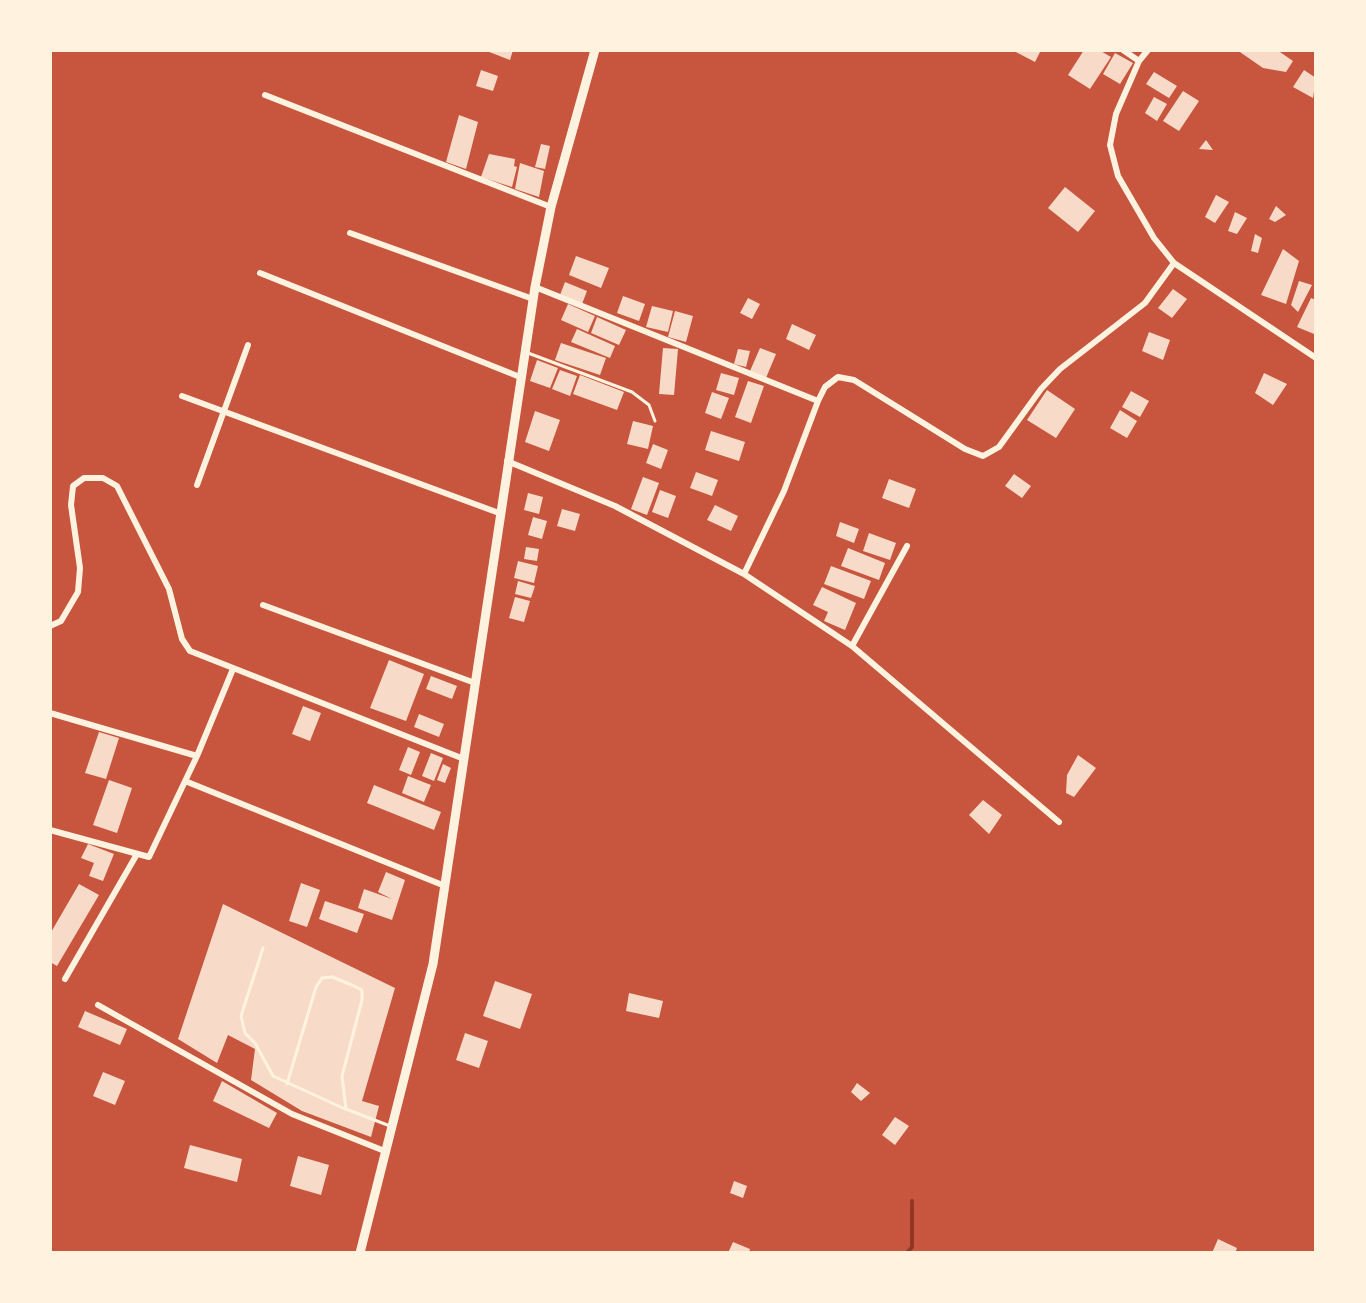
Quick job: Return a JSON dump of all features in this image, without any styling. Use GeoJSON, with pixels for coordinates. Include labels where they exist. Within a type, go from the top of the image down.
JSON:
{"type":"FeatureCollection","features":[{"type":"Feature","properties":{"kind":"main road"},"geometry":{"type":"LineString","coordinates":[[360,1253],[425,1004],[535,287],[551,207],[595,50]]}},
{"type":"Feature","properties":{"kind":"street"},"geometry":{"type":"LineString","coordinates":[[1123,50],[1139,61]]}},
{"type":"Feature","properties":{"kind":"street"},"geometry":{"type":"LineString","coordinates":[[1148,50],[1139,61],[1116,114],[1110,145],[1118,176],[1154,238],[1174,263],[1316,358]]}},
{"type":"Feature","properties":{"kind":"street"},"geometry":{"type":"LineString","coordinates":[[265,95],[551,207]]}},
{"type":"Feature","properties":{"kind":"street"},"geometry":{"type":"LineString","coordinates":[[350,233],[533,299]]}},
{"type":"Feature","properties":{"kind":"street"},"geometry":{"type":"LineString","coordinates":[[744,574],[784,491],[818,401],[825,387],[838,377],[854,380],[965,449],[983,456],[999,447],[1041,389],[1060,369],[1145,303],[1174,263]]}},
{"type":"Feature","properties":{"kind":"street"},"geometry":{"type":"LineString","coordinates":[[260,273],[520,377]]}},
{"type":"Feature","properties":{"kind":"street"},"geometry":{"type":"LineString","coordinates":[[535,287],[818,401]]}},
{"type":"Feature","properties":{"kind":"street"},"geometry":{"type":"LineString","coordinates":[[197,485],[248,345]]}},
{"type":"Feature","properties":{"kind":"street"},"geometry":{"type":"LineString","coordinates":[[182,396],[499,513]]}},
{"type":"Feature","properties":{"kind":"street"},"geometry":{"type":"LineString","coordinates":[[507,461],[615,506],[744,574],[852,646],[1059,822]]}},
{"type":"Feature","properties":{"kind":"street"},"geometry":{"type":"LineString","coordinates":[[50,626],[61,621],[78,592],[80,568],[71,505],[73,486],[84,478],[103,478],[117,486],[169,589],[182,639],[190,651],[464,759]]}},
{"type":"Feature","properties":{"kind":"street"},"geometry":{"type":"LineString","coordinates":[[852,646],[907,546]]}},
{"type":"Feature","properties":{"kind":"street"},"geometry":{"type":"LineString","coordinates":[[263,605],[475,683]]}},
{"type":"Feature","properties":{"kind":"street"},"geometry":{"type":"LineString","coordinates":[[50,830],[149,857],[197,756],[233,669]]}},
{"type":"Feature","properties":{"kind":"street"},"geometry":{"type":"LineString","coordinates":[[50,713],[197,756]]}},
{"type":"Feature","properties":{"kind":"street"},"geometry":{"type":"LineString","coordinates":[[185,781],[445,886]]}},
{"type":"Feature","properties":{"kind":"street"},"geometry":{"type":"LineString","coordinates":[[65,979],[137,854]]}},
{"type":"Feature","properties":{"kind":"street"},"geometry":{"type":"LineString","coordinates":[[98,1005],[292,1114],[387,1152]]}},
{"type":"Feature","properties":{"kind":"lane"},"geometry":{"type":"LineString","coordinates":[[525,352],[632,392],[649,405],[655,421]]}},
{"type":"Feature","properties":{"kind":"lane"},"geometry":{"type":"LineString","coordinates":[[263,948],[241,1024],[260,1051],[266,1068],[287,1084],[393,1127]]}},
{"type":"Feature","properties":{"kind":"lane"},"geometry":{"type":"LineString","coordinates":[[287,1084],[316,987],[322,978],[332,977],[352,985],[362,990],[362,1000],[342,1076],[346,1109]]}},
{"type":"Feature","properties":{"kind":"building"},"geometry":{"type":"Polygon","coordinates":[[[484,50],[513,50],[510,60],[484,50]]]}},
{"type":"Feature","properties":{"kind":"building"},"geometry":{"type":"Polygon","coordinates":[[[1012,50],[1041,50],[1035,62],[1012,50]]]}},
{"type":"Feature","properties":{"kind":"building"},"geometry":{"type":"Polygon","coordinates":[[[1084,50],[1099,50],[1111,57],[1090,89],[1068,75],[1084,50]]]}},
{"type":"Feature","properties":{"kind":"building"},"geometry":{"type":"Polygon","coordinates":[[[1237,50],[1277,50],[1293,61],[1286,72],[1263,68],[1237,50]]]}},
{"type":"Feature","properties":{"kind":"building"},"geometry":{"type":"Polygon","coordinates":[[[1115,53],[1133,63],[1120,84],[1103,74],[1115,53]]]}},
{"type":"Feature","properties":{"kind":"building"},"geometry":{"type":"Polygon","coordinates":[[[481,70],[498,76],[493,91],[476,86],[481,70]]]}},
{"type":"Feature","properties":{"kind":"building"},"geometry":{"type":"Polygon","coordinates":[[[1304,70],[1316,78],[1313,98],[1293,87],[1304,70]]]}},
{"type":"Feature","properties":{"kind":"building"},"geometry":{"type":"Polygon","coordinates":[[[1154,72],[1177,86],[1169,98],[1146,84],[1154,72]]]}},
{"type":"Feature","properties":{"kind":"building"},"geometry":{"type":"Polygon","coordinates":[[[1183,91],[1199,101],[1179,131],[1163,121],[1183,91]]]}},
{"type":"Feature","properties":{"kind":"building"},"geometry":{"type":"Polygon","coordinates":[[[1154,97],[1167,104],[1157,121],[1145,113],[1154,97]]]}},
{"type":"Feature","properties":{"kind":"building"},"geometry":{"type":"Polygon","coordinates":[[[459,115],[478,122],[466,169],[446,162],[459,115]]]}},
{"type":"Feature","properties":{"kind":"building"},"geometry":{"type":"Polygon","coordinates":[[[1206,140],[1213,150],[1199,149],[1206,140]]]}},
{"type":"Feature","properties":{"kind":"building"},"geometry":{"type":"Polygon","coordinates":[[[541,144],[550,146],[545,169],[535,167],[541,144]]]}},
{"type":"Feature","properties":{"kind":"building"},"geometry":{"type":"Polygon","coordinates":[[[489,154],[515,159],[514,166],[517,167],[512,187],[481,177],[489,154]]]}},
{"type":"Feature","properties":{"kind":"building"},"geometry":{"type":"Polygon","coordinates":[[[520,163],[544,171],[539,197],[515,189],[520,163]]]}},
{"type":"Feature","properties":{"kind":"building"},"geometry":{"type":"Polygon","coordinates":[[[1065,187],[1095,211],[1078,232],[1048,208],[1065,187]]]}},
{"type":"Feature","properties":{"kind":"building"},"geometry":{"type":"Polygon","coordinates":[[[1216,195],[1229,202],[1215,223],[1205,217],[1216,195]]]}},
{"type":"Feature","properties":{"kind":"building"},"geometry":{"type":"Polygon","coordinates":[[[1276,206],[1286,215],[1275,222],[1269,219],[1276,206]]]}},
{"type":"Feature","properties":{"kind":"building"},"geometry":{"type":"Polygon","coordinates":[[[1235,212],[1247,218],[1237,234],[1228,231],[1235,212]]]}},
{"type":"Feature","properties":{"kind":"building"},"geometry":{"type":"Polygon","coordinates":[[[1255,234],[1262,238],[1258,253],[1251,251],[1255,234]]]}},
{"type":"Feature","properties":{"kind":"building"},"geometry":{"type":"Polygon","coordinates":[[[1283,249],[1299,261],[1286,304],[1261,295],[1283,249]]]}},
{"type":"Feature","properties":{"kind":"building"},"geometry":{"type":"Polygon","coordinates":[[[576,256],[609,268],[601,288],[569,275],[576,256]]]}},
{"type":"Feature","properties":{"kind":"building"},"geometry":{"type":"Polygon","coordinates":[[[1299,281],[1312,285],[1298,312],[1291,305],[1299,281]]]}},
{"type":"Feature","properties":{"kind":"building"},"geometry":{"type":"Polygon","coordinates":[[[565,282],[587,291],[582,304],[560,295],[565,282]]]}},
{"type":"Feature","properties":{"kind":"building"},"geometry":{"type":"Polygon","coordinates":[[[1173,289],[1187,299],[1172,318],[1158,308],[1173,289]]]}},
{"type":"Feature","properties":{"kind":"building"},"geometry":{"type":"Polygon","coordinates":[[[623,296],[645,304],[639,321],[617,313],[623,296]]]}},
{"type":"Feature","properties":{"kind":"building"},"geometry":{"type":"Polygon","coordinates":[[[748,298],[760,304],[752,319],[740,313],[748,298]]]}},
{"type":"Feature","properties":{"kind":"building"},"geometry":{"type":"Polygon","coordinates":[[[1311,298],[1316,300],[1314,334],[1297,327],[1311,298]]]}},
{"type":"Feature","properties":{"kind":"building"},"geometry":{"type":"Polygon","coordinates":[[[568,304],[595,316],[588,332],[561,320],[568,304]]]}},
{"type":"Feature","properties":{"kind":"building"},"geometry":{"type":"Polygon","coordinates":[[[652,306],[673,311],[668,332],[646,327],[652,306]]]}},
{"type":"Feature","properties":{"kind":"building"},"geometry":{"type":"Polygon","coordinates":[[[675,311],[693,316],[686,342],[668,337],[675,311]]]}},
{"type":"Feature","properties":{"kind":"building"},"geometry":{"type":"Polygon","coordinates":[[[597,317],[626,330],[619,345],[591,333],[597,317]]]}},
{"type":"Feature","properties":{"kind":"building"},"geometry":{"type":"Polygon","coordinates":[[[792,324],[816,335],[809,350],[786,339],[792,324]]]}},
{"type":"Feature","properties":{"kind":"building"},"geometry":{"type":"Polygon","coordinates":[[[577,329],[615,346],[610,358],[571,342],[577,329]]]}},
{"type":"Feature","properties":{"kind":"building"},"geometry":{"type":"Polygon","coordinates":[[[1149,332],[1170,340],[1163,360],[1142,351],[1149,332]]]}},
{"type":"Feature","properties":{"kind":"building"},"geometry":{"type":"Polygon","coordinates":[[[561,343],[606,358],[600,375],[555,360],[561,343]]]}},
{"type":"Feature","properties":{"kind":"building"},"geometry":{"type":"Polygon","coordinates":[[[663,348],[678,349],[674,395],[659,394],[663,348]]]}},
{"type":"Feature","properties":{"kind":"building"},"geometry":{"type":"Polygon","coordinates":[[[760,348],[776,354],[766,378],[750,371],[760,348]]]}},
{"type":"Feature","properties":{"kind":"building"},"geometry":{"type":"Polygon","coordinates":[[[738,349],[750,351],[746,367],[734,364],[738,349]]]}},
{"type":"Feature","properties":{"kind":"building"},"geometry":{"type":"Polygon","coordinates":[[[537,360],[558,368],[550,388],[530,381],[537,360]]]}},
{"type":"Feature","properties":{"kind":"building"},"geometry":{"type":"Polygon","coordinates":[[[560,370],[577,376],[570,396],[552,389],[560,370]]]}},
{"type":"Feature","properties":{"kind":"building"},"geometry":{"type":"Polygon","coordinates":[[[721,373],[739,378],[734,395],[716,390],[721,373]]]}},
{"type":"Feature","properties":{"kind":"building"},"geometry":{"type":"Polygon","coordinates":[[[1264,373],[1287,384],[1273,405],[1255,393],[1264,373]]]}},
{"type":"Feature","properties":{"kind":"building"},"geometry":{"type":"Polygon","coordinates":[[[580,375],[624,392],[617,410],[573,394],[580,375]]]}},
{"type":"Feature","properties":{"kind":"building"},"geometry":{"type":"Polygon","coordinates":[[[748,381],[764,386],[751,423],[735,417],[748,381]]]}},
{"type":"Feature","properties":{"kind":"building"},"geometry":{"type":"Polygon","coordinates":[[[1047,390],[1075,409],[1056,438],[1027,420],[1047,390]]]}},
{"type":"Feature","properties":{"kind":"building"},"geometry":{"type":"Polygon","coordinates":[[[1131,391],[1149,401],[1140,417],[1122,407],[1131,391]]]}},
{"type":"Feature","properties":{"kind":"building"},"geometry":{"type":"Polygon","coordinates":[[[712,392],[729,398],[721,419],[705,413],[712,392]]]}},
{"type":"Feature","properties":{"kind":"building"},"geometry":{"type":"Polygon","coordinates":[[[1120,410],[1137,421],[1127,438],[1110,428],[1120,410]]]}},
{"type":"Feature","properties":{"kind":"building"},"geometry":{"type":"Polygon","coordinates":[[[535,411],[560,420],[549,451],[525,442],[535,411]]]}},
{"type":"Feature","properties":{"kind":"building"},"geometry":{"type":"Polygon","coordinates":[[[633,421],[653,426],[648,449],[627,444],[633,421]]]}},
{"type":"Feature","properties":{"kind":"building"},"geometry":{"type":"Polygon","coordinates":[[[711,431],[745,442],[739,461],[705,450],[711,431]]]}},
{"type":"Feature","properties":{"kind":"building"},"geometry":{"type":"Polygon","coordinates":[[[653,444],[668,450],[661,469],[646,463],[653,444]]]}},
{"type":"Feature","properties":{"kind":"building"},"geometry":{"type":"Polygon","coordinates":[[[696,472],[718,480],[712,496],[690,488],[696,472]]]}},
{"type":"Feature","properties":{"kind":"building"},"geometry":{"type":"Polygon","coordinates":[[[1014,474],[1031,486],[1022,498],[1005,486],[1014,474]]]}},
{"type":"Feature","properties":{"kind":"building"},"geometry":{"type":"Polygon","coordinates":[[[643,477],[659,483],[647,515],[631,509],[643,477]]]}},
{"type":"Feature","properties":{"kind":"building"},"geometry":{"type":"Polygon","coordinates":[[[889,479],[916,489],[909,508],[882,498],[889,479]]]}},
{"type":"Feature","properties":{"kind":"building"},"geometry":{"type":"Polygon","coordinates":[[[660,490],[676,496],[668,518],[652,512],[660,490]]]}},
{"type":"Feature","properties":{"kind":"building"},"geometry":{"type":"Polygon","coordinates":[[[528,493],[543,497],[539,514],[524,510],[528,493]]]}},
{"type":"Feature","properties":{"kind":"building"},"geometry":{"type":"Polygon","coordinates":[[[715,505],[738,516],[731,531],[707,520],[715,505]]]}},
{"type":"Feature","properties":{"kind":"building"},"geometry":{"type":"Polygon","coordinates":[[[562,509],[580,514],[575,531],[557,526],[562,509]]]}},
{"type":"Feature","properties":{"kind":"building"},"geometry":{"type":"Polygon","coordinates":[[[533,517],[547,521],[542,539],[528,535],[533,517]]]}},
{"type":"Feature","properties":{"kind":"building"},"geometry":{"type":"Polygon","coordinates":[[[840,522],[859,529],[854,543],[836,536],[840,522]]]}},
{"type":"Feature","properties":{"kind":"building"},"geometry":{"type":"Polygon","coordinates":[[[869,533],[896,543],[890,560],[863,551],[869,533]]]}},
{"type":"Feature","properties":{"kind":"building"},"geometry":{"type":"Polygon","coordinates":[[[526,547],[539,549],[537,561],[524,559],[526,547]]]}},
{"type":"Feature","properties":{"kind":"building"},"geometry":{"type":"Polygon","coordinates":[[[848,548],[885,563],[879,580],[841,566],[848,548]]]}},
{"type":"Feature","properties":{"kind":"building"},"geometry":{"type":"Polygon","coordinates":[[[518,561],[538,566],[534,583],[514,578],[518,561]]]}},
{"type":"Feature","properties":{"kind":"building"},"geometry":{"type":"Polygon","coordinates":[[[831,566],[871,581],[864,599],[824,584],[831,566]]]}},
{"type":"Feature","properties":{"kind":"building"},"geometry":{"type":"Polygon","coordinates":[[[518,581],[535,586],[531,598],[515,594],[518,581]]]}},
{"type":"Feature","properties":{"kind":"building"},"geometry":{"type":"Polygon","coordinates":[[[822,587],[856,603],[845,630],[824,621],[828,612],[813,605],[822,587]]]}},
{"type":"Feature","properties":{"kind":"building"},"geometry":{"type":"Polygon","coordinates":[[[515,597],[530,601],[524,622],[509,618],[515,597]]]}},
{"type":"Feature","properties":{"kind":"building"},"geometry":{"type":"Polygon","coordinates":[[[389,660],[424,674],[406,721],[370,708],[389,660]]]}},
{"type":"Feature","properties":{"kind":"building"},"geometry":{"type":"Polygon","coordinates":[[[431,676],[457,686],[452,699],[426,689],[431,676]]]}},
{"type":"Feature","properties":{"kind":"building"},"geometry":{"type":"Polygon","coordinates":[[[303,706],[321,713],[310,741],[292,734],[303,706]]]}},
{"type":"Feature","properties":{"kind":"building"},"geometry":{"type":"Polygon","coordinates":[[[419,714],[444,724],[439,737],[414,727],[419,714]]]}},
{"type":"Feature","properties":{"kind":"building"},"geometry":{"type":"Polygon","coordinates":[[[99,732],[119,738],[106,779],[85,773],[99,732]]]}},
{"type":"Feature","properties":{"kind":"building"},"geometry":{"type":"Polygon","coordinates":[[[408,747],[420,752],[411,775],[399,770],[408,747]]]}},
{"type":"Feature","properties":{"kind":"building"},"geometry":{"type":"Polygon","coordinates":[[[431,753],[443,758],[434,781],[422,776],[431,753]]]}},
{"type":"Feature","properties":{"kind":"building"},"geometry":{"type":"Polygon","coordinates":[[[1078,755],[1096,768],[1074,797],[1066,793],[1067,775],[1078,755]]]}},
{"type":"Feature","properties":{"kind":"building"},"geometry":{"type":"Polygon","coordinates":[[[443,764],[451,768],[445,783],[437,780],[443,764]]]}},
{"type":"Feature","properties":{"kind":"building"},"geometry":{"type":"Polygon","coordinates":[[[408,776],[431,785],[424,802],[402,793],[408,776]]]}},
{"type":"Feature","properties":{"kind":"building"},"geometry":{"type":"Polygon","coordinates":[[[109,780],[132,788],[117,833],[93,825],[109,780]]]}},
{"type":"Feature","properties":{"kind":"building"},"geometry":{"type":"Polygon","coordinates":[[[374,785],[441,812],[434,830],[367,803],[374,785]]]}},
{"type":"Feature","properties":{"kind":"building"},"geometry":{"type":"Polygon","coordinates":[[[983,800],[1002,815],[989,834],[969,815],[983,800]]]}},
{"type":"Feature","properties":{"kind":"building"},"geometry":{"type":"Polygon","coordinates":[[[88,844],[114,854],[103,881],[89,876],[94,863],[81,858],[88,844]]]}},
{"type":"Feature","properties":{"kind":"building"},"geometry":{"type":"Polygon","coordinates":[[[386,872],[405,880],[392,920],[358,908],[364,889],[392,899],[378,892],[386,872]]]}},
{"type":"Feature","properties":{"kind":"building"},"geometry":{"type":"Polygon","coordinates":[[[301,883],[320,890],[307,927],[289,921],[301,883]]]}},
{"type":"Feature","properties":{"kind":"building"},"geometry":{"type":"Polygon","coordinates":[[[79,884],[99,895],[57,966],[50,962],[50,934],[79,884]]]}},
{"type":"Feature","properties":{"kind":"building"},"geometry":{"type":"Polygon","coordinates":[[[325,901],[364,914],[357,933],[319,919],[325,901]]]}},
{"type":"Feature","properties":{"kind":"building"},"geometry":{"type":"Polygon","coordinates":[[[223,904],[395,988],[362,1101],[379,1106],[371,1137],[302,1111],[251,1080],[255,1049],[228,1035],[217,1063],[178,1039],[223,904]]]}},
{"type":"Feature","properties":{"kind":"building"},"geometry":{"type":"Polygon","coordinates":[[[495,981],[532,994],[520,1029],[483,1016],[495,981]]]}},
{"type":"Feature","properties":{"kind":"building"},"geometry":{"type":"Polygon","coordinates":[[[629,993],[663,1001],[659,1018],[626,1011],[629,993]]]}},
{"type":"Feature","properties":{"kind":"building"},"geometry":{"type":"Polygon","coordinates":[[[85,1011],[127,1029],[120,1045],[78,1027],[85,1011]]]}},
{"type":"Feature","properties":{"kind":"building"},"geometry":{"type":"Polygon","coordinates":[[[465,1033],[488,1041],[479,1068],[456,1060],[465,1033]]]}},
{"type":"Feature","properties":{"kind":"building"},"geometry":{"type":"Polygon","coordinates":[[[103,1072],[125,1081],[115,1105],[93,1096],[103,1072]]]}},
{"type":"Feature","properties":{"kind":"building"},"geometry":{"type":"Polygon","coordinates":[[[222,1081],[277,1113],[269,1128],[213,1101],[222,1081]]]}},
{"type":"Feature","properties":{"kind":"building"},"geometry":{"type":"Polygon","coordinates":[[[857,1083],[870,1093],[861,1101],[851,1092],[857,1083]]]}},
{"type":"Feature","properties":{"kind":"building"},"geometry":{"type":"Polygon","coordinates":[[[895,1117],[909,1126],[895,1145],[882,1135],[895,1117]]]}},
{"type":"Feature","properties":{"kind":"building"},"geometry":{"type":"Polygon","coordinates":[[[190,1145],[242,1159],[237,1182],[184,1168],[190,1145]]]}},
{"type":"Feature","properties":{"kind":"building"},"geometry":{"type":"Polygon","coordinates":[[[298,1156],[329,1165],[321,1195],[290,1186],[298,1156]]]}},
{"type":"Feature","properties":{"kind":"building"},"geometry":{"type":"Polygon","coordinates":[[[734,1181],[747,1186],[743,1198],[730,1193],[734,1181]]]}},
{"type":"Feature","properties":{"kind":"building"},"geometry":{"type":"Polygon","coordinates":[[[1218,1239],[1237,1248],[1235,1253],[1212,1253],[1218,1239]]]}},
{"type":"Feature","properties":{"kind":"building"},"geometry":{"type":"Polygon","coordinates":[[[733,1242],[750,1249],[749,1253],[728,1253],[733,1242]]]}},
{"type":"Feature","properties":{"kind":"waterway"},"geometry":{"type":"LineString","coordinates":[[907,1253],[912,1247],[912,1201]]}}]}
